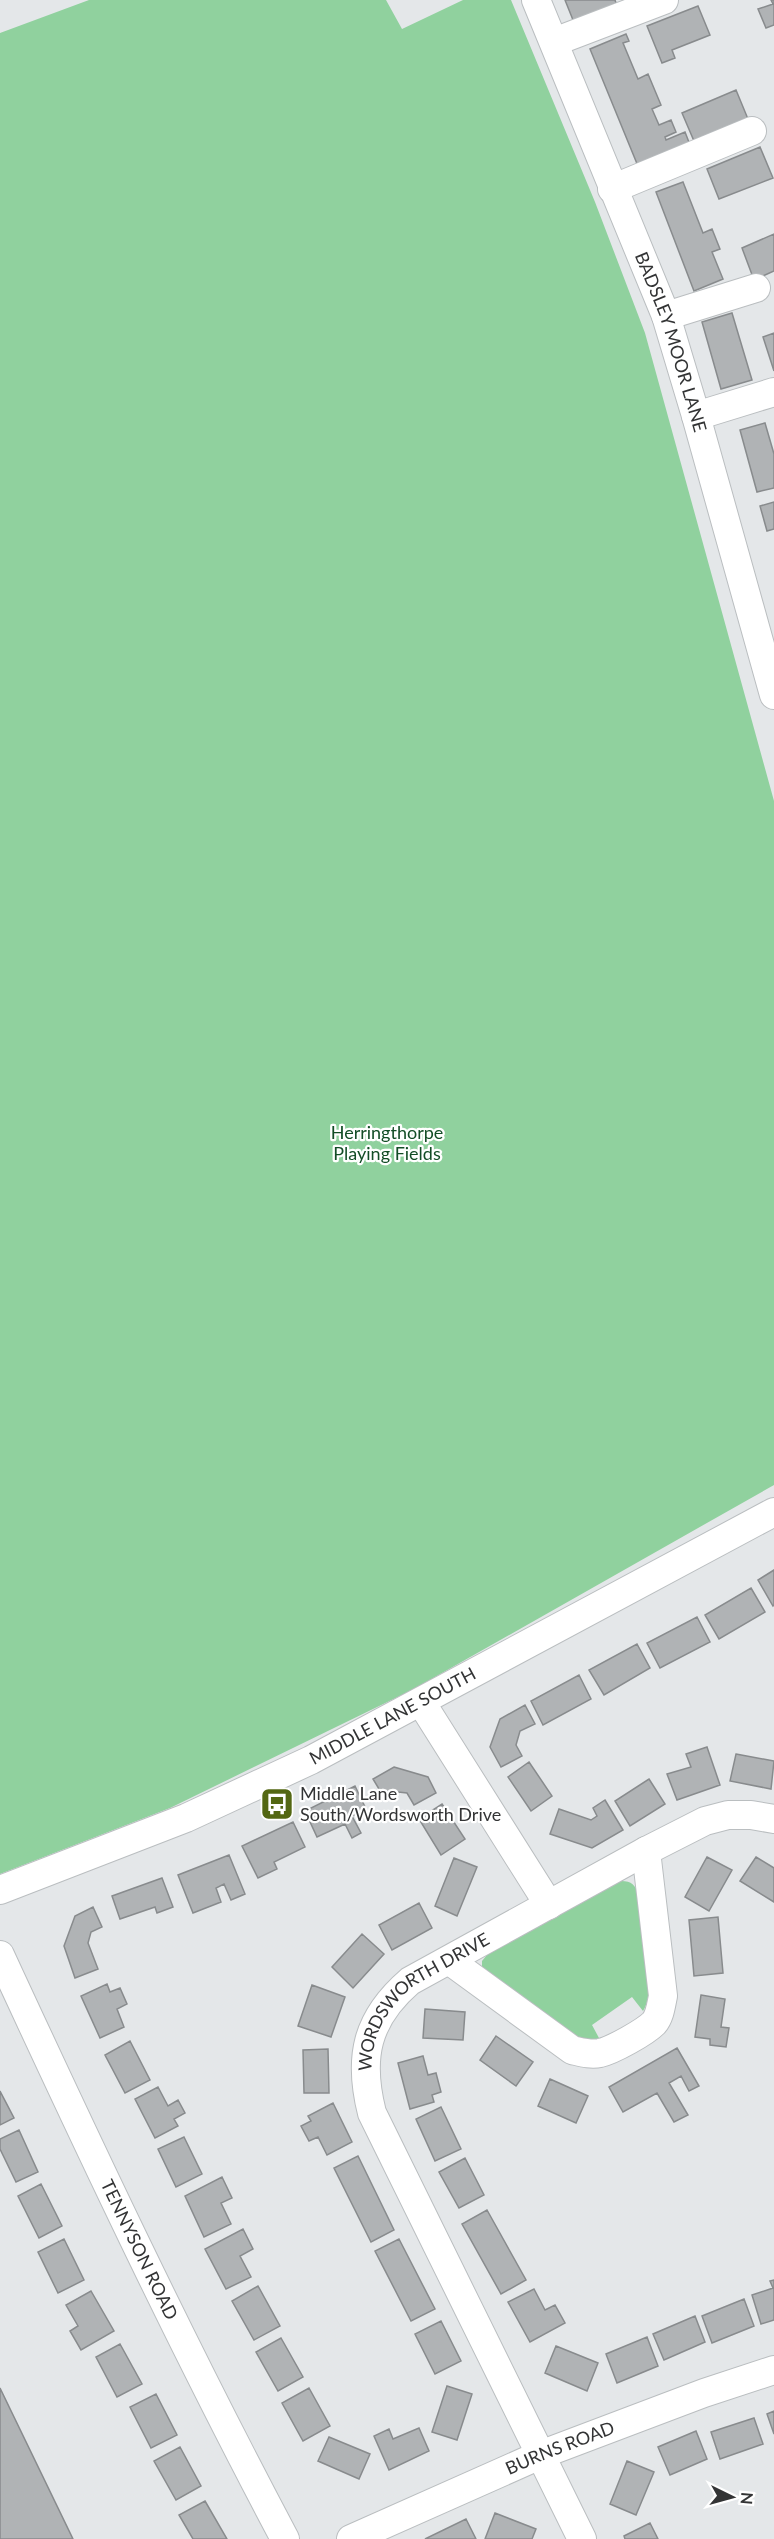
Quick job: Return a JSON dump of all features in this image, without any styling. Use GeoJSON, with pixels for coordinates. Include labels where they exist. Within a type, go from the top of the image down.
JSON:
{"type":"FeatureCollection","features":[{"type":"Feature","properties":{"kind":"street","name":"BADSLEY MOOR LANE"},"geometry":{"type":"LineString","coordinates":[[536,0],[666,316],[766,637],[774,695]]}},
{"type":"Feature","properties":{"kind":"street"},"geometry":{"type":"LineString","coordinates":[[554,42],[664,0]]}},
{"type":"Feature","properties":{"kind":"street"},"geometry":{"type":"LineString","coordinates":[[612,189],[752,131]]}},
{"type":"Feature","properties":{"kind":"street"},"geometry":{"type":"LineString","coordinates":[[666,316],[756,288]]}},
{"type":"Feature","properties":{"kind":"street"},"geometry":{"type":"LineString","coordinates":[[696,416],[774,392]]}},
{"type":"Feature","properties":{"kind":"street","name":"MIDDLE LANE SOUTH"},"geometry":{"type":"LineString","coordinates":[[0,1890],[186,1818],[311,1760],[774,1512]]}},
{"type":"Feature","properties":{"kind":"street"},"geometry":{"type":"LineString","coordinates":[[422,1702],[549,1905]]}},
{"type":"Feature","properties":{"kind":"street","name":"WORDSWORTH DRIVE"},"geometry":{"type":"LineString","coordinates":[[582,2539],[372,2114],[365,2087],[364,2062],[369,2038],[378,2017],[392,1997],[411,1981],[646,1851],[705,1821],[728,1815],[752,1815],[774,1819]]}},
{"type":"Feature","properties":{"kind":"street"},"geometry":{"type":"LineString","coordinates":[[450,1961],[572,2050],[589,2054],[602,2053],[628,2040],[654,2023],[660,2011],[663,1996],[646,1851]]}},
{"type":"Feature","properties":{"kind":"street","name":"TENNYSON ROAD"},"geometry":{"type":"LineString","coordinates":[[0,1955],[130,2236],[285,2539]]}},
{"type":"Feature","properties":{"kind":"street","name":"BURNS ROAD"},"geometry":{"type":"LineString","coordinates":[[351,2539],[540,2455],[704,2393],[774,2370]]}},
{"type":"Feature","properties":{"kind":"green space","name":"Herringthorpe Playing Fields"},"geometry":{"type":"Polygon","coordinates":[[[89,0],[386,0],[402,29],[463,0],[511,0],[595,202],[645,333],[774,801],[774,1485],[412,1690],[170,1808],[0,1874],[0,33],[89,0]]]}},
{"type":"Feature","properties":{"kind":"green space"},"geometry":{"type":"Polygon","coordinates":[[[621,1881],[633,1884],[639,1895],[649,1972],[647,2001],[643,2011],[632,1997],[592,2025],[599,2038],[589,2042],[575,2041],[482,1969],[482,1961],[491,1950],[621,1881]]]}},
{"type":"Feature","properties":{"kind":"building"},"geometry":{"type":"Polygon","coordinates":[[[565,0],[615,0],[616,3],[575,25],[565,0]]]}},
{"type":"Feature","properties":{"kind":"building"},"geometry":{"type":"Polygon","coordinates":[[[771,0],[774,0],[774,25],[766,28],[758,9],[773,4],[771,0]]]}},
{"type":"Feature","properties":{"kind":"building"},"geometry":{"type":"Polygon","coordinates":[[[698,6],[710,35],[672,50],[675,58],[662,63],[647,26],[698,6]]]}},
{"type":"Feature","properties":{"kind":"building"},"geometry":{"type":"Polygon","coordinates":[[[626,34],[629,41],[623,43],[638,79],[648,74],[661,105],[652,109],[659,125],[671,120],[676,132],[665,137],[666,140],[685,132],[692,150],[640,171],[590,49],[626,34]]]}},
{"type":"Feature","properties":{"kind":"building"},"geometry":{"type":"Polygon","coordinates":[[[736,90],[748,119],[694,141],[682,113],[736,90]]]}},
{"type":"Feature","properties":{"kind":"building"},"geometry":{"type":"Polygon","coordinates":[[[760,147],[773,178],[719,199],[707,169],[760,147]]]}},
{"type":"Feature","properties":{"kind":"building"},"geometry":{"type":"Polygon","coordinates":[[[683,182],[703,233],[712,229],[720,249],[712,252],[723,279],[694,291],[656,192],[683,182]]]}},
{"type":"Feature","properties":{"kind":"building"},"geometry":{"type":"Polygon","coordinates":[[[774,234],[774,271],[754,280],[742,248],[774,234]]]}},
{"type":"Feature","properties":{"kind":"building"},"geometry":{"type":"Polygon","coordinates":[[[732,313],[752,380],[721,389],[702,322],[732,313]]]}},
{"type":"Feature","properties":{"kind":"building"},"geometry":{"type":"Polygon","coordinates":[[[774,333],[774,371],[763,337],[774,333]]]}},
{"type":"Feature","properties":{"kind":"building"},"geometry":{"type":"Polygon","coordinates":[[[765,423],[774,454],[774,488],[757,492],[740,430],[765,423]]]}},
{"type":"Feature","properties":{"kind":"building"},"geometry":{"type":"Polygon","coordinates":[[[774,502],[774,529],[767,531],[760,506],[774,502]]]}},
{"type":"Feature","properties":{"kind":"building"},"geometry":{"type":"Polygon","coordinates":[[[774,1570],[774,1605],[773,1606],[758,1580],[774,1570]]]}},
{"type":"Feature","properties":{"kind":"building"},"geometry":{"type":"Polygon","coordinates":[[[751,1588],[765,1612],[719,1639],[705,1615],[751,1588]]]}},
{"type":"Feature","properties":{"kind":"building"},"geometry":{"type":"Polygon","coordinates":[[[697,1617],[710,1642],[660,1668],[647,1643],[697,1617]]]}},
{"type":"Feature","properties":{"kind":"building"},"geometry":{"type":"Polygon","coordinates":[[[637,1644],[650,1668],[604,1695],[589,1670],[637,1644]]]}},
{"type":"Feature","properties":{"kind":"building"},"geometry":{"type":"Polygon","coordinates":[[[579,1675],[591,1699],[543,1725],[531,1701],[579,1675]]]}},
{"type":"Feature","properties":{"kind":"building"},"geometry":{"type":"Polygon","coordinates":[[[525,1705],[535,1724],[520,1731],[516,1745],[522,1756],[501,1767],[490,1747],[500,1719],[525,1705]]]}},
{"type":"Feature","properties":{"kind":"building"},"geometry":{"type":"Polygon","coordinates":[[[707,1747],[720,1785],[677,1800],[667,1774],[691,1767],[686,1754],[707,1747]]]}},
{"type":"Feature","properties":{"kind":"building"},"geometry":{"type":"Polygon","coordinates":[[[736,1754],[774,1761],[771,1789],[730,1781],[736,1754]]]}},
{"type":"Feature","properties":{"kind":"building"},"geometry":{"type":"Polygon","coordinates":[[[529,1762],[552,1796],[531,1811],[508,1777],[529,1762]]]}},
{"type":"Feature","properties":{"kind":"building"},"geometry":{"type":"Polygon","coordinates":[[[394,1767],[428,1777],[436,1793],[414,1805],[407,1793],[398,1792],[385,1799],[373,1779],[394,1767]]]}},
{"type":"Feature","properties":{"kind":"building"},"geometry":{"type":"Polygon","coordinates":[[[649,1779],[665,1804],[630,1826],[615,1801],[649,1779]]]}},
{"type":"Feature","properties":{"kind":"building"},"geometry":{"type":"Polygon","coordinates":[[[355,1786],[366,1809],[352,1816],[361,1833],[352,1838],[345,1824],[317,1837],[305,1811],[355,1786]]]}},
{"type":"Feature","properties":{"kind":"building"},"geometry":{"type":"Polygon","coordinates":[[[605,1800],[623,1830],[592,1848],[550,1834],[559,1809],[591,1820],[597,1816],[593,1808],[605,1800]]]}},
{"type":"Feature","properties":{"kind":"building"},"geometry":{"type":"Polygon","coordinates":[[[442,1804],[465,1839],[441,1855],[419,1819],[442,1804]]]}},
{"type":"Feature","properties":{"kind":"building"},"geometry":{"type":"Polygon","coordinates":[[[293,1822],[305,1847],[274,1862],[277,1869],[258,1878],[242,1846],[293,1822]]]}},
{"type":"Feature","properties":{"kind":"building"},"geometry":{"type":"Polygon","coordinates":[[[229,1855],[245,1894],[231,1900],[224,1884],[216,1888],[221,1902],[193,1913],[178,1875],[229,1855]]]}},
{"type":"Feature","properties":{"kind":"building"},"geometry":{"type":"Polygon","coordinates":[[[707,1857],[732,1870],[709,1911],[685,1897],[707,1857]]]}},
{"type":"Feature","properties":{"kind":"building"},"geometry":{"type":"Polygon","coordinates":[[[756,1857],[774,1868],[774,1902],[740,1881],[756,1857]]]}},
{"type":"Feature","properties":{"kind":"building"},"geometry":{"type":"Polygon","coordinates":[[[454,1858],[477,1867],[457,1916],[435,1906],[454,1858]]]}},
{"type":"Feature","properties":{"kind":"building"},"geometry":{"type":"Polygon","coordinates":[[[162,1878],[173,1907],[157,1913],[155,1907],[120,1919],[112,1896],[162,1878]]]}},
{"type":"Feature","properties":{"kind":"building"},"geometry":{"type":"Polygon","coordinates":[[[419,1903],[432,1928],[392,1950],[379,1925],[419,1903]]]}},
{"type":"Feature","properties":{"kind":"building"},"geometry":{"type":"Polygon","coordinates":[[[93,1907],[102,1927],[91,1932],[88,1943],[98,1969],[75,1978],[64,1946],[75,1916],[93,1907]]]}},
{"type":"Feature","properties":{"kind":"building"},"geometry":{"type":"Polygon","coordinates":[[[718,1917],[723,1973],[694,1976],[689,1920],[718,1917]]]}},
{"type":"Feature","properties":{"kind":"building"},"geometry":{"type":"Polygon","coordinates":[[[362,1934],[384,1954],[353,1988],[332,1967],[362,1934]]]}},
{"type":"Feature","properties":{"kind":"building"},"geometry":{"type":"Polygon","coordinates":[[[107,1984],[110,1992],[120,1988],[127,2004],[117,2009],[124,2027],[100,2038],[81,1996],[107,1984]]]}},
{"type":"Feature","properties":{"kind":"building"},"geometry":{"type":"Polygon","coordinates":[[[312,1985],[345,1997],[331,2037],[298,2026],[312,1985]]]}},
{"type":"Feature","properties":{"kind":"building"},"geometry":{"type":"Polygon","coordinates":[[[701,1995],[725,1999],[721,2027],[729,2028],[726,2047],[710,2045],[710,2039],[695,2037],[701,1995]]]}},
{"type":"Feature","properties":{"kind":"building"},"geometry":{"type":"Polygon","coordinates":[[[425,2009],[465,2012],[463,2040],[423,2038],[425,2009]]]}},
{"type":"Feature","properties":{"kind":"building"},"geometry":{"type":"Polygon","coordinates":[[[496,2036],[533,2062],[516,2086],[480,2060],[496,2036]]]}},
{"type":"Feature","properties":{"kind":"building"},"geometry":{"type":"Polygon","coordinates":[[[130,2041],[150,2080],[125,2093],[105,2055],[130,2041]]]}},
{"type":"Feature","properties":{"kind":"building"},"geometry":{"type":"Polygon","coordinates":[[[677,2048],[699,2086],[689,2091],[681,2076],[669,2083],[688,2115],[674,2122],[657,2093],[623,2112],[609,2087],[677,2048]]]}},
{"type":"Feature","properties":{"kind":"building"},"geometry":{"type":"Polygon","coordinates":[[[328,2049],[329,2093],[304,2093],[303,2050],[328,2049]]]}},
{"type":"Feature","properties":{"kind":"building"},"geometry":{"type":"Polygon","coordinates":[[[423,2056],[428,2075],[436,2073],[441,2092],[432,2095],[434,2102],[410,2109],[398,2063],[423,2056]]]}},
{"type":"Feature","properties":{"kind":"building"},"geometry":{"type":"Polygon","coordinates":[[[550,2079],[588,2096],[576,2123],[538,2106],[550,2079]]]}},
{"type":"Feature","properties":{"kind":"building"},"geometry":{"type":"Polygon","coordinates":[[[158,2087],[168,2106],[178,2100],[185,2113],[174,2119],[178,2126],[155,2138],[135,2099],[158,2087]]]}},
{"type":"Feature","properties":{"kind":"building"},"geometry":{"type":"Polygon","coordinates":[[[0,2091],[14,2118],[0,2125],[0,2091]]]}},
{"type":"Feature","properties":{"kind":"building"},"geometry":{"type":"Polygon","coordinates":[[[333,2103],[352,2142],[327,2155],[318,2137],[309,2141],[301,2126],[311,2121],[308,2116],[333,2103]]]}},
{"type":"Feature","properties":{"kind":"building"},"geometry":{"type":"Polygon","coordinates":[[[441,2107],[461,2149],[435,2161],[416,2119],[441,2107]]]}},
{"type":"Feature","properties":{"kind":"building"},"geometry":{"type":"Polygon","coordinates":[[[19,2130],[38,2172],[16,2182],[0,2149],[0,2139],[19,2130]]]}},
{"type":"Feature","properties":{"kind":"building"},"geometry":{"type":"Polygon","coordinates":[[[184,2137],[202,2174],[176,2187],[158,2149],[184,2137]]]}},
{"type":"Feature","properties":{"kind":"building"},"geometry":{"type":"Polygon","coordinates":[[[358,2156],[394,2230],[371,2242],[334,2168],[358,2156]]]}},
{"type":"Feature","properties":{"kind":"building"},"geometry":{"type":"Polygon","coordinates":[[[465,2158],[484,2195],[459,2208],[439,2172],[465,2158]]]}},
{"type":"Feature","properties":{"kind":"building"},"geometry":{"type":"Polygon","coordinates":[[[222,2177],[232,2198],[221,2203],[231,2224],[204,2237],[185,2196],[222,2177]]]}},
{"type":"Feature","properties":{"kind":"building"},"geometry":{"type":"Polygon","coordinates":[[[41,2184],[62,2226],[39,2238],[18,2196],[41,2184]]]}},
{"type":"Feature","properties":{"kind":"building"},"geometry":{"type":"Polygon","coordinates":[[[487,2210],[526,2280],[501,2294],[462,2224],[487,2210]]]}},
{"type":"Feature","properties":{"kind":"building"},"geometry":{"type":"Polygon","coordinates":[[[243,2229],[253,2249],[240,2256],[251,2277],[226,2289],[205,2249],[243,2229]]]}},
{"type":"Feature","properties":{"kind":"building"},"geometry":{"type":"Polygon","coordinates":[[[64,2239],[84,2280],[58,2293],[38,2252],[64,2239]]]}},
{"type":"Feature","properties":{"kind":"building"},"geometry":{"type":"Polygon","coordinates":[[[399,2239],[435,2309],[411,2321],[375,2251],[399,2239]]]}},
{"type":"Feature","properties":{"kind":"building"},"geometry":{"type":"Polygon","coordinates":[[[774,2280],[774,2320],[761,2324],[752,2295],[773,2288],[770,2281],[774,2280]]]}},
{"type":"Feature","properties":{"kind":"building"},"geometry":{"type":"Polygon","coordinates":[[[258,2286],[280,2326],[254,2340],[232,2301],[258,2286]]]}},
{"type":"Feature","properties":{"kind":"building"},"geometry":{"type":"Polygon","coordinates":[[[534,2289],[545,2310],[555,2305],[565,2323],[530,2342],[508,2302],[534,2289]]]}},
{"type":"Feature","properties":{"kind":"building"},"geometry":{"type":"Polygon","coordinates":[[[91,2291],[114,2331],[81,2350],[70,2331],[78,2326],[66,2305],[91,2291]]]}},
{"type":"Feature","properties":{"kind":"building"},"geometry":{"type":"Polygon","coordinates":[[[744,2299],[754,2326],[712,2343],[702,2316],[744,2299]]]}},
{"type":"Feature","properties":{"kind":"building"},"geometry":{"type":"Polygon","coordinates":[[[695,2316],[705,2342],[664,2360],[653,2334],[695,2316]]]}},
{"type":"Feature","properties":{"kind":"building"},"geometry":{"type":"Polygon","coordinates":[[[441,2321],[461,2361],[435,2374],[415,2334],[441,2321]]]}},
{"type":"Feature","properties":{"kind":"building"},"geometry":{"type":"Polygon","coordinates":[[[647,2337],[658,2366],[617,2383],[606,2354],[647,2337]]]}},
{"type":"Feature","properties":{"kind":"building"},"geometry":{"type":"Polygon","coordinates":[[[281,2338],[303,2377],[278,2391],[256,2352],[281,2338]]]}},
{"type":"Feature","properties":{"kind":"building"},"geometry":{"type":"Polygon","coordinates":[[[120,2344],[142,2384],[117,2397],[96,2357],[120,2344]]]}},
{"type":"Feature","properties":{"kind":"building"},"geometry":{"type":"Polygon","coordinates":[[[556,2346],[598,2363],[587,2391],[545,2373],[556,2346]]]}},
{"type":"Feature","properties":{"kind":"building"},"geometry":{"type":"Polygon","coordinates":[[[447,2386],[472,2394],[457,2440],[432,2432],[447,2386]]]}},
{"type":"Feature","properties":{"kind":"building"},"geometry":{"type":"Polygon","coordinates":[[[0,2388],[73,2539],[0,2539],[0,2388]]]}},
{"type":"Feature","properties":{"kind":"building"},"geometry":{"type":"Polygon","coordinates":[[[309,2388],[330,2426],[303,2441],[282,2403],[309,2388]]]}},
{"type":"Feature","properties":{"kind":"building"},"geometry":{"type":"Polygon","coordinates":[[[156,2394],[177,2435],[151,2448],[130,2407],[156,2394]]]}},
{"type":"Feature","properties":{"kind":"building"},"geometry":{"type":"Polygon","coordinates":[[[774,2411],[774,2434],[767,2414],[774,2411]]]}},
{"type":"Feature","properties":{"kind":"building"},"geometry":{"type":"Polygon","coordinates":[[[754,2418],[763,2444],[720,2459],[711,2432],[754,2418]]]}},
{"type":"Feature","properties":{"kind":"building"},"geometry":{"type":"Polygon","coordinates":[[[419,2428],[429,2451],[389,2470],[374,2436],[389,2429],[393,2439],[419,2428]]]}},
{"type":"Feature","properties":{"kind":"building"},"geometry":{"type":"Polygon","coordinates":[[[696,2431],[707,2459],[670,2475],[658,2447],[696,2431]]]}},
{"type":"Feature","properties":{"kind":"building"},"geometry":{"type":"Polygon","coordinates":[[[329,2437],[370,2454],[359,2479],[318,2461],[329,2437]]]}},
{"type":"Feature","properties":{"kind":"building"},"geometry":{"type":"Polygon","coordinates":[[[180,2447],[201,2486],[176,2500],[154,2461],[180,2447]]]}},
{"type":"Feature","properties":{"kind":"building"},"geometry":{"type":"Polygon","coordinates":[[[627,2461],[654,2472],[636,2515],[610,2504],[627,2461]]]}},
{"type":"Feature","properties":{"kind":"building"},"geometry":{"type":"Polygon","coordinates":[[[205,2501],[227,2539],[193,2539],[179,2515],[205,2501]]]}},
{"type":"Feature","properties":{"kind":"building"},"geometry":{"type":"Polygon","coordinates":[[[495,2513],[536,2529],[532,2539],[485,2539],[495,2513]]]}},
{"type":"Feature","properties":{"kind":"building"},"geometry":{"type":"Polygon","coordinates":[[[466,2519],[476,2539],[425,2539],[466,2519]]]}},
{"type":"Feature","properties":{"kind":"building"},"geometry":{"type":"Polygon","coordinates":[[[650,2523],[658,2539],[625,2539],[624,2536],[650,2523]]]}},
{"type":"Feature","properties":{"kind":"place","name":"Middle Lane South/Wordsworth Drive"},"geometry":{"type":"Point","coordinates":[277,1804]}}]}
